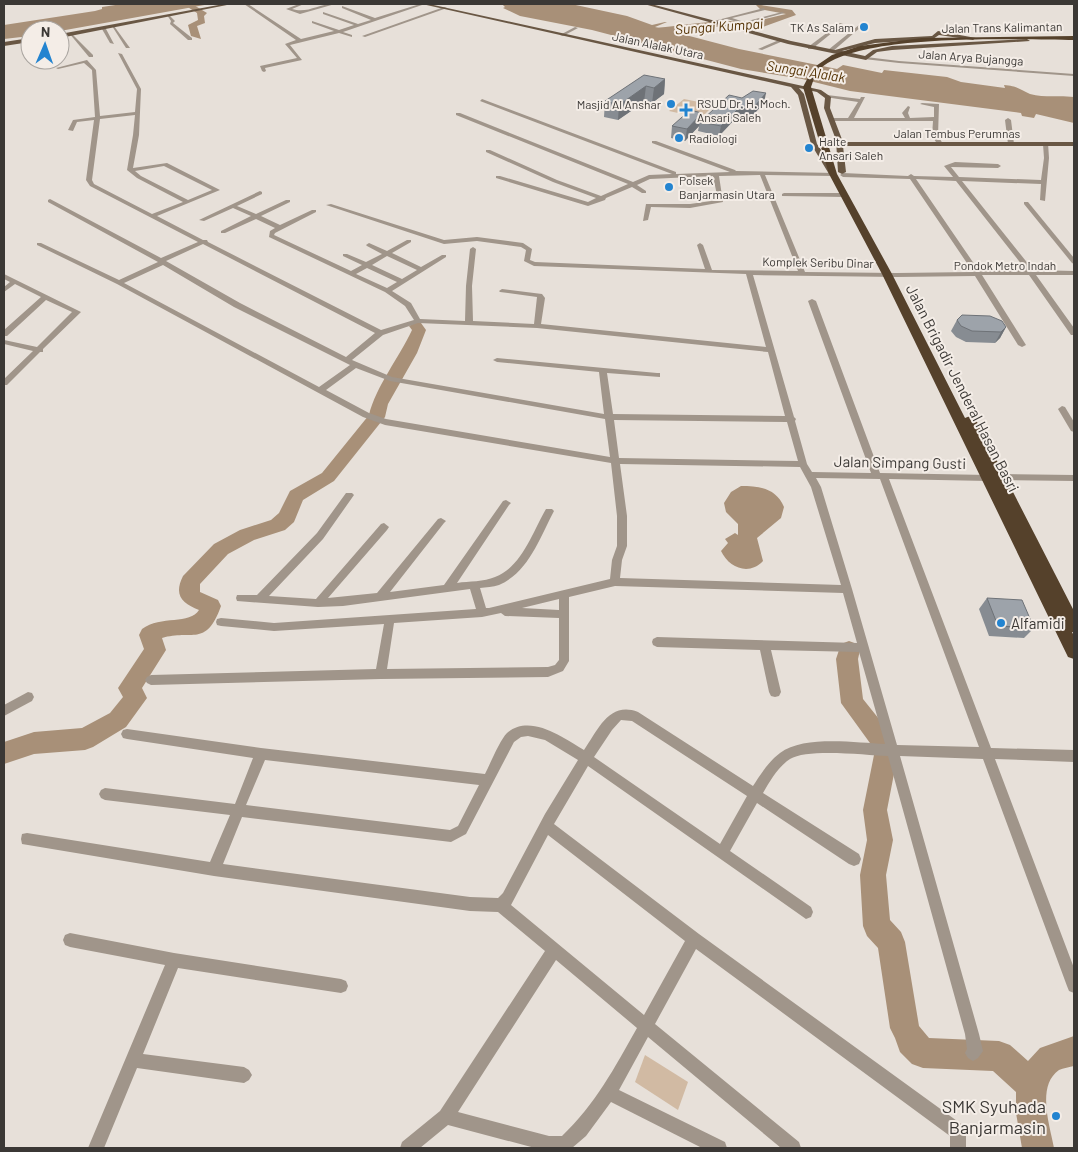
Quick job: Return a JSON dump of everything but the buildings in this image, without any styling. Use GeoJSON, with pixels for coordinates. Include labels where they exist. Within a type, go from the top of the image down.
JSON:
{"type":"FeatureCollection","features":[{"type":"Feature","properties":{"kind":"highway","name":"Jalan Trans Kalimantan"},"geometry":{"type":"LineString","coordinates":[[932,41],[1074,39]]}},
{"type":"Feature","properties":{"kind":"highway","name":"Jalan Trans Kalimantan"},"geometry":{"type":"LineString","coordinates":[[932,41],[1074,39]]}},
{"type":"Feature","properties":{"kind":"highway","name":"Jalan Brigadir Jenderal Hasan Basri"},"geometry":{"type":"LineString","coordinates":[[892,274],[844,195],[837,173],[831,141],[814,92],[815,80],[822,70],[840,58],[871,49],[932,41]]}},
{"type":"Feature","properties":{"kind":"highway","name":"Jalan Brigadir Jenderal Hasan Basri"},"geometry":{"type":"LineString","coordinates":[[837,173],[892,274],[1027,542],[1074,626]]}},
{"type":"Feature","properties":{"kind":"highway","name":"Jalan Brigadir Jenderal Hasan Basri"},"geometry":{"type":"LineString","coordinates":[[1027,542],[1074,650]]}},
{"type":"Feature","properties":{"kind":"main road"},"geometry":{"type":"LineString","coordinates":[[70,34],[113,28],[230,4]]}},
{"type":"Feature","properties":{"kind":"main road","name":"Jalan Alalak Utara"},"geometry":{"type":"LineString","coordinates":[[424,4],[819,91],[827,96]]}},
{"type":"Feature","properties":{"kind":"main road"},"geometry":{"type":"LineString","coordinates":[[646,4],[781,41],[866,58],[876,51],[892,48],[1027,41]]}},
{"type":"Feature","properties":{"kind":"main road"},"geometry":{"type":"LineString","coordinates":[[832,51],[875,41],[934,37],[940,33],[978,39]]}},
{"type":"Feature","properties":{"kind":"main road"},"geometry":{"type":"LineString","coordinates":[[4,44],[20,42]]}},
{"type":"Feature","properties":{"kind":"main road"},"geometry":{"type":"LineString","coordinates":[[799,88],[814,144],[837,173]]}},
{"type":"Feature","properties":{"kind":"main road"},"geometry":{"type":"LineString","coordinates":[[827,96],[831,120],[831,141],[837,173]]}},
{"type":"Feature","properties":{"kind":"main road","name":"Jalan Tembus Perumnas"},"geometry":{"type":"LineString","coordinates":[[831,141],[940,144],[1074,144]]}},
{"type":"Feature","properties":{"kind":"street"},"geometry":{"type":"LineString","coordinates":[[246,4],[300,41]]}},
{"type":"Feature","properties":{"kind":"street"},"geometry":{"type":"LineString","coordinates":[[302,4],[288,9],[300,13],[333,4]]}},
{"type":"Feature","properties":{"kind":"street"},"geometry":{"type":"LineString","coordinates":[[264,71],[262,66],[300,59],[287,45],[337,32],[424,4]]}},
{"type":"Feature","properties":{"kind":"street"},"geometry":{"type":"LineString","coordinates":[[343,7],[376,20]]}},
{"type":"Feature","properties":{"kind":"street"},"geometry":{"type":"LineString","coordinates":[[364,36],[445,8]]}},
{"type":"Feature","properties":{"kind":"street"},"geometry":{"type":"LineString","coordinates":[[715,22],[764,9]]}},
{"type":"Feature","properties":{"kind":"street"},"geometry":{"type":"LineString","coordinates":[[324,13],[358,25]]}},
{"type":"Feature","properties":{"kind":"street"},"geometry":{"type":"LineString","coordinates":[[726,18],[744,23],[782,13]]}},
{"type":"Feature","properties":{"kind":"street"},"geometry":{"type":"LineString","coordinates":[[168,16],[173,20],[171,24],[190,39]]}},
{"type":"Feature","properties":{"kind":"street"},"geometry":{"type":"LineString","coordinates":[[313,22],[351,36]]}},
{"type":"Feature","properties":{"kind":"street"},"geometry":{"type":"LineString","coordinates":[[810,48],[841,24]]}},
{"type":"Feature","properties":{"kind":"street"},"geometry":{"type":"LineString","coordinates":[[832,51],[860,26]]}},
{"type":"Feature","properties":{"kind":"street"},"geometry":{"type":"LineString","coordinates":[[113,28],[128,47]]}},
{"type":"Feature","properties":{"kind":"street"},"geometry":{"type":"LineString","coordinates":[[562,35],[576,28]]}},
{"type":"Feature","properties":{"kind":"street"},"geometry":{"type":"LineString","coordinates":[[104,29],[112,43]]}},
{"type":"Feature","properties":{"kind":"street"},"geometry":{"type":"LineString","coordinates":[[70,34],[91,56]]}},
{"type":"Feature","properties":{"kind":"street"},"geometry":{"type":"LineString","coordinates":[[760,49],[781,41]]}},
{"type":"Feature","properties":{"kind":"street"},"geometry":{"type":"LineString","coordinates":[[120,54],[139,85],[130,170]]}},
{"type":"Feature","properties":{"kind":"street","name":"Jalan Arya Bujangga"},"geometry":{"type":"LineString","coordinates":[[866,58],[1074,75]]}},
{"type":"Feature","properties":{"kind":"street"},"geometry":{"type":"LineString","coordinates":[[70,65],[85,61],[94,70],[98,118],[89,180],[92,185],[154,215],[265,275],[380,333]]}},
{"type":"Feature","properties":{"kind":"street"},"geometry":{"type":"LineString","coordinates":[[827,96],[862,100],[850,120]]}},
{"type":"Feature","properties":{"kind":"street"},"geometry":{"type":"LineString","coordinates":[[482,100],[680,176]]}},
{"type":"Feature","properties":{"kind":"street"},"geometry":{"type":"LineString","coordinates":[[922,104],[937,106],[936,136],[940,144]]}},
{"type":"Feature","properties":{"kind":"street"},"geometry":{"type":"LineString","coordinates":[[908,107],[905,113],[908,118]]}},
{"type":"Feature","properties":{"kind":"street"},"geometry":{"type":"LineString","coordinates":[[71,130],[74,122],[137,113]]}},
{"type":"Feature","properties":{"kind":"street"},"geometry":{"type":"LineString","coordinates":[[458,114],[632,184],[644,192]]}},
{"type":"Feature","properties":{"kind":"street"},"geometry":{"type":"LineString","coordinates":[[831,120],[936,119]]}},
{"type":"Feature","properties":{"kind":"street"},"geometry":{"type":"LineString","coordinates":[[1008,120],[1010,144]]}},
{"type":"Feature","properties":{"kind":"street"},"geometry":{"type":"LineString","coordinates":[[654,142],[739,173]]}},
{"type":"Feature","properties":{"kind":"street"},"geometry":{"type":"LineString","coordinates":[[1043,200],[1042,182],[1047,159],[1046,144]]}},
{"type":"Feature","properties":{"kind":"street"},"geometry":{"type":"LineString","coordinates":[[488,151],[555,181],[603,199]]}},
{"type":"Feature","properties":{"kind":"street"},"geometry":{"type":"LineString","coordinates":[[130,170],[165,164],[216,190],[154,215]]}},
{"type":"Feature","properties":{"kind":"street"},"geometry":{"type":"LineString","coordinates":[[998,166],[949,164],[948,167],[1032,273],[1074,333]]}},
{"type":"Feature","properties":{"kind":"street"},"geometry":{"type":"LineString","coordinates":[[130,170],[139,177],[186,201]]}},
{"type":"Feature","properties":{"kind":"street"},"geometry":{"type":"LineString","coordinates":[[498,177],[584,204],[603,199],[648,177],[739,173],[837,173],[1042,182]]}},
{"type":"Feature","properties":{"kind":"street"},"geometry":{"type":"LineString","coordinates":[[645,220],[648,205],[690,206],[721,201],[716,174]]}},
{"type":"Feature","properties":{"kind":"street"},"geometry":{"type":"LineString","coordinates":[[762,174],[802,273]]}},
{"type":"Feature","properties":{"kind":"street"},"geometry":{"type":"LineString","coordinates":[[912,176],[1022,345]]}},
{"type":"Feature","properties":{"kind":"street"},"geometry":{"type":"LineString","coordinates":[[202,220],[260,193]]}},
{"type":"Feature","properties":{"kind":"street"},"geometry":{"type":"LineString","coordinates":[[784,195],[844,195]]}},
{"type":"Feature","properties":{"kind":"street"},"geometry":{"type":"LineString","coordinates":[[50,201],[237,304],[346,361],[393,380],[608,417],[792,419]]}},
{"type":"Feature","properties":{"kind":"street"},"geometry":{"type":"LineString","coordinates":[[223,232],[288,201]]}},
{"type":"Feature","properties":{"kind":"street"},"geometry":{"type":"LineString","coordinates":[[1026,203],[1074,262]]}},
{"type":"Feature","properties":{"kind":"street","name":"Komplek Seribu Dinar"},"geometry":{"type":"LineString","coordinates":[[329,205],[444,242],[477,239],[523,245],[529,249],[527,261],[534,264],[708,272],[892,274]]}},
{"type":"Feature","properties":{"kind":"street"},"geometry":{"type":"LineString","coordinates":[[233,206],[280,228]]}},
{"type":"Feature","properties":{"kind":"street"},"geometry":{"type":"LineString","coordinates":[[314,211],[272,232],[271,236],[387,291],[408,305],[417,321]]}},
{"type":"Feature","properties":{"kind":"street"},"geometry":{"type":"LineString","coordinates":[[119,284],[204,241]]}},
{"type":"Feature","properties":{"kind":"street"},"geometry":{"type":"LineString","coordinates":[[351,274],[409,241]]}},
{"type":"Feature","properties":{"kind":"street"},"geometry":{"type":"LineString","coordinates":[[39,244],[119,284],[319,391],[370,417],[385,422],[614,461],[803,464]]}},
{"type":"Feature","properties":{"kind":"street"},"geometry":{"type":"LineString","coordinates":[[369,245],[422,270]]}},
{"type":"Feature","properties":{"kind":"street"},"geometry":{"type":"LineString","coordinates":[[700,245],[708,272]]}},
{"type":"Feature","properties":{"kind":"street"},"geometry":{"type":"LineString","coordinates":[[469,322],[468,286],[474,249]]}},
{"type":"Feature","properties":{"kind":"street"},"geometry":{"type":"LineString","coordinates":[[345,255],[403,282]]}},
{"type":"Feature","properties":{"kind":"street"},"geometry":{"type":"LineString","coordinates":[[387,291],[444,256]]}},
{"type":"Feature","properties":{"kind":"street"},"geometry":{"type":"LineString","coordinates":[[749,272],[792,419],[803,464],[811,475],[847,590],[862,648],[893,750],[972,1034],[975,1051],[973,1053]]}},
{"type":"Feature","properties":{"kind":"street","name":"Pondok Metro Indah"},"geometry":{"type":"LineString","coordinates":[[892,274],[978,275],[1032,273],[1074,275]]}},
{"type":"Feature","properties":{"kind":"street"},"geometry":{"type":"LineString","coordinates":[[4,276],[77,312],[40,350],[5,381]]}},
{"type":"Feature","properties":{"kind":"street"},"geometry":{"type":"LineString","coordinates":[[4,290],[15,281]]}},
{"type":"Feature","properties":{"kind":"street"},"geometry":{"type":"LineString","coordinates":[[502,291],[540,295],[542,298],[536,326]]}},
{"type":"Feature","properties":{"kind":"street"},"geometry":{"type":"LineString","coordinates":[[4,334],[45,296]]}},
{"type":"Feature","properties":{"kind":"street"},"geometry":{"type":"LineString","coordinates":[[812,301],[990,754],[1074,986]]}},
{"type":"Feature","properties":{"kind":"street"},"geometry":{"type":"LineString","coordinates":[[346,361],[380,333],[417,321],[536,326],[771,350]]}},
{"type":"Feature","properties":{"kind":"street"},"geometry":{"type":"LineString","coordinates":[[4,342],[40,350]]}},
{"type":"Feature","properties":{"kind":"street"},"geometry":{"type":"LineString","coordinates":[[497,360],[603,372],[657,375]]}},
{"type":"Feature","properties":{"kind":"street"},"geometry":{"type":"LineString","coordinates":[[319,391],[355,365]]}},
{"type":"Feature","properties":{"kind":"street"},"geometry":{"type":"LineString","coordinates":[[603,372],[622,516],[622,546],[617,560],[615,582]]}},
{"type":"Feature","properties":{"kind":"street"},"geometry":{"type":"LineString","coordinates":[[1062,409],[1074,428]]}},
{"type":"Feature","properties":{"kind":"street","name":"Jalan Simpang Gusti"},"geometry":{"type":"LineString","coordinates":[[811,475],[1074,478]]}},
{"type":"Feature","properties":{"kind":"street"},"geometry":{"type":"LineString","coordinates":[[259,599],[320,536],[349,496]]}},
{"type":"Feature","properties":{"kind":"street"},"geometry":{"type":"LineString","coordinates":[[448,589],[506,503]]}},
{"type":"Feature","properties":{"kind":"street"},"geometry":{"type":"LineString","coordinates":[[240,598],[318,603],[448,589],[502,580],[513,571],[549,511]]}},
{"type":"Feature","properties":{"kind":"street"},"geometry":{"type":"LineString","coordinates":[[380,597],[441,521]]}},
{"type":"Feature","properties":{"kind":"street"},"geometry":{"type":"LineString","coordinates":[[318,603],[384,527]]}},
{"type":"Feature","properties":{"kind":"street"},"geometry":{"type":"LineString","coordinates":[[485,612],[615,582],[847,590]]}},
{"type":"Feature","properties":{"kind":"street"},"geometry":{"type":"LineString","coordinates":[[474,585],[485,612]]}},
{"type":"Feature","properties":{"kind":"street"},"geometry":{"type":"LineString","coordinates":[[151,680],[552,671],[564,661],[564,594]]}},
{"type":"Feature","properties":{"kind":"street"},"geometry":{"type":"LineString","coordinates":[[221,622],[274,627],[485,612],[564,614]]}},
{"type":"Feature","properties":{"kind":"street"},"geometry":{"type":"LineString","coordinates":[[381,674],[390,618]]}},
{"type":"Feature","properties":{"kind":"street"},"geometry":{"type":"LineString","coordinates":[[657,642],[862,648]]}},
{"type":"Feature","properties":{"kind":"street"},"geometry":{"type":"LineString","coordinates":[[764,645],[775,692]]}},
{"type":"Feature","properties":{"kind":"street"},"geometry":{"type":"LineString","coordinates":[[4,711],[28,697]]}},
{"type":"Feature","properties":{"kind":"street"},"geometry":{"type":"LineString","coordinates":[[501,905],[508,898],[544,825],[586,758],[616,717],[626,714],[634,716],[854,859]]}},
{"type":"Feature","properties":{"kind":"street"},"geometry":{"type":"LineString","coordinates":[[104,794],[451,836],[462,830],[510,738],[523,731],[541,733],[586,758],[806,912]]}},
{"type":"Feature","properties":{"kind":"street"},"geometry":{"type":"LineString","coordinates":[[126,734],[261,754],[488,780]]}},
{"type":"Feature","properties":{"kind":"street"},"geometry":{"type":"LineString","coordinates":[[722,853],[755,795],[782,757],[797,750],[826,748],[1074,756]]}},
{"type":"Feature","properties":{"kind":"street"},"geometry":{"type":"LineString","coordinates":[[214,869],[236,810],[261,754]]}},
{"type":"Feature","properties":{"kind":"street"},"geometry":{"type":"LineString","coordinates":[[549,828],[694,939],[958,1132],[958,1148]]}},
{"type":"Feature","properties":{"kind":"street"},"geometry":{"type":"LineString","coordinates":[[27,839],[214,869],[470,904],[501,905],[793,1148]]}},
{"type":"Feature","properties":{"kind":"street"},"geometry":{"type":"LineString","coordinates":[[446,1117],[549,1144],[566,1146],[609,1093],[694,939]]}},
{"type":"Feature","properties":{"kind":"street"},"geometry":{"type":"LineString","coordinates":[[70,940],[174,960],[341,986]]}},
{"type":"Feature","properties":{"kind":"street"},"geometry":{"type":"LineString","coordinates":[[408,1148],[446,1117],[555,949]]}},
{"type":"Feature","properties":{"kind":"street"},"geometry":{"type":"LineString","coordinates":[[96,1148],[174,960]]}},
{"type":"Feature","properties":{"kind":"street"},"geometry":{"type":"LineString","coordinates":[[132,1060],[244,1075]]}},
{"type":"Feature","properties":{"kind":"street"},"geometry":{"type":"LineString","coordinates":[[609,1093],[719,1148]]}},
{"type":"Feature","properties":{"kind":"shaded area"},"geometry":{"type":"Polygon","coordinates":[[[684,99],[714,105],[701,118],[669,111],[684,99]]]}},
{"type":"Feature","properties":{"kind":"shaded area"},"geometry":{"type":"Polygon","coordinates":[[[645,1055],[688,1082],[678,1110],[635,1082],[645,1055]]]}},
{"type":"Feature","properties":{"kind":"water"},"geometry":{"type":"Polygon","coordinates":[[[122,4],[210,4],[70,29],[70,20],[36,20],[95,11],[102,9],[102,7],[122,4]]]}},
{"type":"Feature","properties":{"kind":"water","name":"Sungai Alalak"},"geometry":{"type":"Polygon","coordinates":[[[502,4],[571,4],[627,16],[652,25],[667,22],[655,27],[739,49],[837,69],[843,65],[882,73],[884,70],[947,77],[961,82],[1005,88],[1004,85],[1013,86],[1036,95],[1074,97],[1074,123],[1036,114],[1034,118],[1022,116],[1021,113],[850,91],[802,79],[741,69],[592,30],[520,16],[503,8],[505,7],[502,4]]]}},
{"type":"Feature","properties":{"kind":"water"},"geometry":{"type":"Polygon","coordinates":[[[20,23],[20,37],[4,39],[4,25],[20,23]]]}},
{"type":"Feature","properties":{"kind":"water"},"geometry":{"type":"Polygon","coordinates":[[[741,486],[766,489],[781,501],[784,507],[781,518],[757,538],[763,561],[758,566],[746,569],[734,566],[721,551],[728,543],[725,539],[735,533],[738,535],[738,524],[726,512],[724,503],[731,492],[741,486]]]}},
{"type":"Feature","properties":{"kind":"waterway"},"geometry":{"type":"LineString","coordinates":[[187,4],[203,13],[200,15],[202,21],[192,25],[194,27],[194,34],[198,37]]}},
{"type":"Feature","properties":{"kind":"waterway","name":"Sungai Kumpai"},"geometry":{"type":"LineString","coordinates":[[643,32],[679,30],[734,22],[760,26],[768,21],[792,15],[789,12],[763,7],[759,4]]}},
{"type":"Feature","properties":{"kind":"waterway"},"geometry":{"type":"LineString","coordinates":[[4,753],[34,743],[85,739],[118,720],[136,698],[129,688],[155,650],[150,635],[163,629],[198,625],[207,616],[211,606],[190,597],[190,582],[221,549],[247,535],[278,525],[287,517],[296,496],[328,477],[353,444],[377,417],[380,404],[409,353],[419,330],[416,326]]}},
{"type":"Feature","properties":{"kind":"waterway"},"geometry":{"type":"LineString","coordinates":[[849,650],[847,659],[852,703],[883,742]]}},
{"type":"Feature","properties":{"kind":"waterway"},"geometry":{"type":"LineString","coordinates":[[886,753],[875,810],[880,840],[873,875],[877,926],[891,942],[905,1028],[911,1041],[923,1053],[999,1056],[1031,1085]]}},
{"type":"Feature","properties":{"kind":"waterway"},"geometry":{"type":"LineString","coordinates":[[1038,1148],[1031,1113],[1032,1090],[1035,1079],[1040,1069],[1048,1060],[1057,1055],[1074,1051]]}},
{"type":"Feature","properties":{"kind":"place","name":"TK As Salam"},"geometry":{"type":"Point","coordinates":[864,27]}},
{"type":"Feature","properties":{"kind":"place","name":"Masjid Al Anshar"},"geometry":{"type":"Point","coordinates":[671,104]}},
{"type":"Feature","properties":{"kind":"place","name":"RSUD Dr. H. Moch. Ansari Saleh"},"geometry":{"type":"Point","coordinates":[686,110]}},
{"type":"Feature","properties":{"kind":"place","name":"Radiologi"},"geometry":{"type":"Point","coordinates":[679,138]}},
{"type":"Feature","properties":{"kind":"place","name":"Halte Ansari Saleh"},"geometry":{"type":"Point","coordinates":[809,148]}},
{"type":"Feature","properties":{"kind":"place","name":"Polsek Banjarmasin Utara"},"geometry":{"type":"Point","coordinates":[669,187]}},
{"type":"Feature","properties":{"kind":"place","name":"Alfamidi"},"geometry":{"type":"Point","coordinates":[1001,623]}},
{"type":"Feature","properties":{"kind":"place","name":"SMK Syuhada Banjarmasin"},"geometry":{"type":"Point","coordinates":[1056,1116]}}]}
